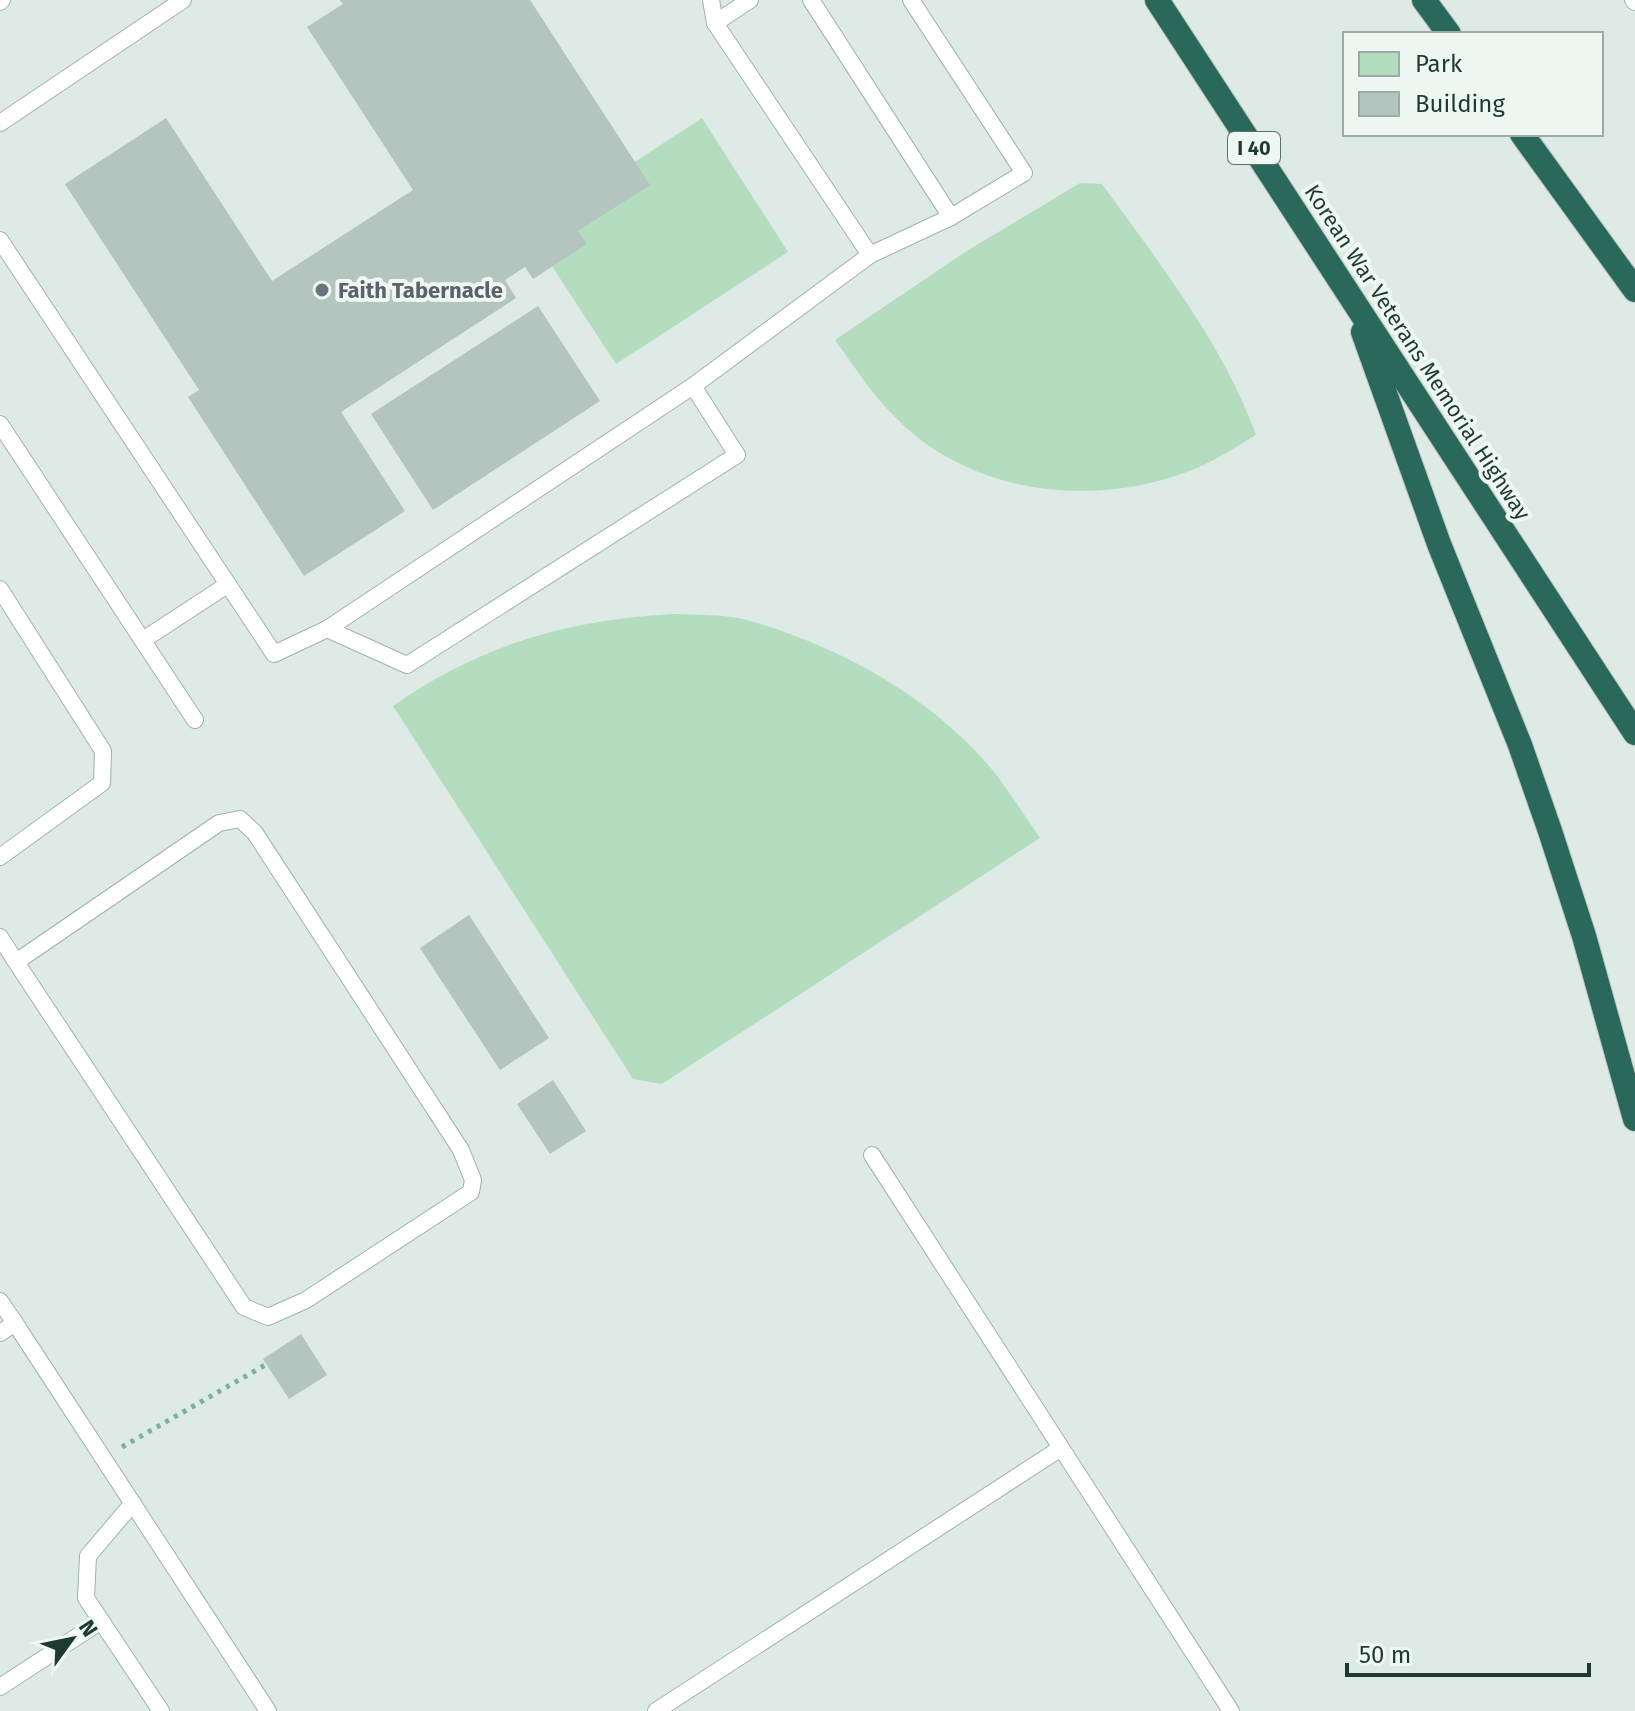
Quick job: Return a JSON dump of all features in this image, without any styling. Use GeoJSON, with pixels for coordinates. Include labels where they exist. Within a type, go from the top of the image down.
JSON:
{"type":"FeatureCollection","features":[{"type":"Feature","properties":{"kind":"highway","name":"Korean War Veterans Memorial Highway"},"geometry":{"type":"LineString","coordinates":[[1157,0],[1635,733]]}},
{"type":"Feature","properties":{"kind":"highway"},"geometry":{"type":"LineString","coordinates":[[1424,0],[1448,32]]}},
{"type":"Feature","properties":{"kind":"highway"},"geometry":{"type":"LineString","coordinates":[[1523,136],[1635,290]]}},
{"type":"Feature","properties":{"kind":"highway"},"geometry":{"type":"LineString","coordinates":[[1609,255],[1635,306]]}},
{"type":"Feature","properties":{"kind":"highway"},"geometry":{"type":"LineString","coordinates":[[1350,296],[1439,544],[1505,706],[1550,831],[1584,936],[1635,1119]]}},
{"type":"Feature","properties":{"kind":"lane"},"geometry":{"type":"LineString","coordinates":[[0,123],[183,0]]}},
{"type":"Feature","properties":{"kind":"lane"},"geometry":{"type":"LineString","coordinates":[[711,0],[715,23],[870,255]]}},
{"type":"Feature","properties":{"kind":"lane"},"geometry":{"type":"LineString","coordinates":[[715,23],[750,0]]}},
{"type":"Feature","properties":{"kind":"lane"},"geometry":{"type":"LineString","coordinates":[[811,0],[951,217]]}},
{"type":"Feature","properties":{"kind":"lane"},"geometry":{"type":"LineString","coordinates":[[0,240],[274,654],[327,629],[693,386],[870,255],[951,217],[1024,173],[911,0]]}},
{"type":"Feature","properties":{"kind":"lane"},"geometry":{"type":"LineString","coordinates":[[327,629],[407,665],[737,455],[693,386]]}},
{"type":"Feature","properties":{"kind":"lane"},"geometry":{"type":"LineString","coordinates":[[0,424],[195,720]]}},
{"type":"Feature","properties":{"kind":"lane"},"geometry":{"type":"LineString","coordinates":[[143,640],[227,585]]}},
{"type":"Feature","properties":{"kind":"lane"},"geometry":{"type":"LineString","coordinates":[[0,589],[103,751],[102,783],[0,857]]}},
{"type":"Feature","properties":{"kind":"lane"},"geometry":{"type":"LineString","coordinates":[[0,937],[16,962],[244,1307],[268,1317],[306,1300],[471,1192],[473,1180],[461,1150],[255,833],[240,819],[219,823],[16,962]]}},
{"type":"Feature","properties":{"kind":"lane"},"geometry":{"type":"LineString","coordinates":[[872,1155],[1231,1711]]}},
{"type":"Feature","properties":{"kind":"lane"},"geometry":{"type":"LineString","coordinates":[[0,1301],[7,1328],[133,1503],[268,1711]]}},
{"type":"Feature","properties":{"kind":"lane"},"geometry":{"type":"LineString","coordinates":[[656,1711],[1061,1448]]}},
{"type":"Feature","properties":{"kind":"lane"},"geometry":{"type":"LineString","coordinates":[[133,1503],[88,1556],[86,1598],[161,1711]]}},
{"type":"Feature","properties":{"kind":"lane"},"geometry":{"type":"LineString","coordinates":[[0,1687],[101,1621]]}},
{"type":"Feature","properties":{"kind":"path"},"geometry":{"type":"LineString","coordinates":[[117,1450],[267,1364]]}},
{"type":"Feature","properties":{"kind":"green space"},"geometry":{"type":"Polygon","coordinates":[[[702,118],[788,252],[616,364],[529,231],[702,118]]]}},
{"type":"Feature","properties":{"kind":"green space"},"geometry":{"type":"Polygon","coordinates":[[[1080,183],[1102,184],[1167,274],[1226,368],[1256,435],[1197,468],[1159,481],[1119,489],[1079,491],[1038,488],[999,479],[961,464],[926,444],[895,417],[835,340],[965,252],[1080,183]]]}},
{"type":"Feature","properties":{"kind":"green space"},"geometry":{"type":"Polygon","coordinates":[[[674,614],[747,620],[817,645],[885,679],[917,700],[974,749],[998,777],[1040,838],[662,1084],[633,1079],[393,706],[459,667],[527,639],[598,622],[674,614]]]}},
{"type":"Feature","properties":{"kind":"building","name":"Faith Tabernacle"},"geometry":{"type":"Polygon","coordinates":[[[340,0],[530,0],[650,185],[578,231],[587,244],[533,279],[525,267],[505,280],[516,298],[341,412],[405,511],[304,576],[188,397],[199,390],[65,184],[166,118],[272,281],[413,190],[307,27],[343,4],[340,0]]]}},
{"type":"Feature","properties":{"kind":"building"},"geometry":{"type":"Polygon","coordinates":[[[538,306],[600,401],[433,510],[371,414],[538,306]]]}},
{"type":"Feature","properties":{"kind":"building"},"geometry":{"type":"Polygon","coordinates":[[[469,915],[549,1038],[500,1070],[420,948],[469,915]]]}},
{"type":"Feature","properties":{"kind":"building"},"geometry":{"type":"Polygon","coordinates":[[[553,1080],[586,1131],[550,1154],[517,1104],[553,1080]]]}},
{"type":"Feature","properties":{"kind":"building"},"geometry":{"type":"Polygon","coordinates":[[[301,1334],[327,1375],[289,1399],[263,1359],[301,1334]]]}},
{"type":"Feature","properties":{"kind":"place","name":"Faith Tabernacle"},"geometry":{"type":"Point","coordinates":[322,290]}}]}
